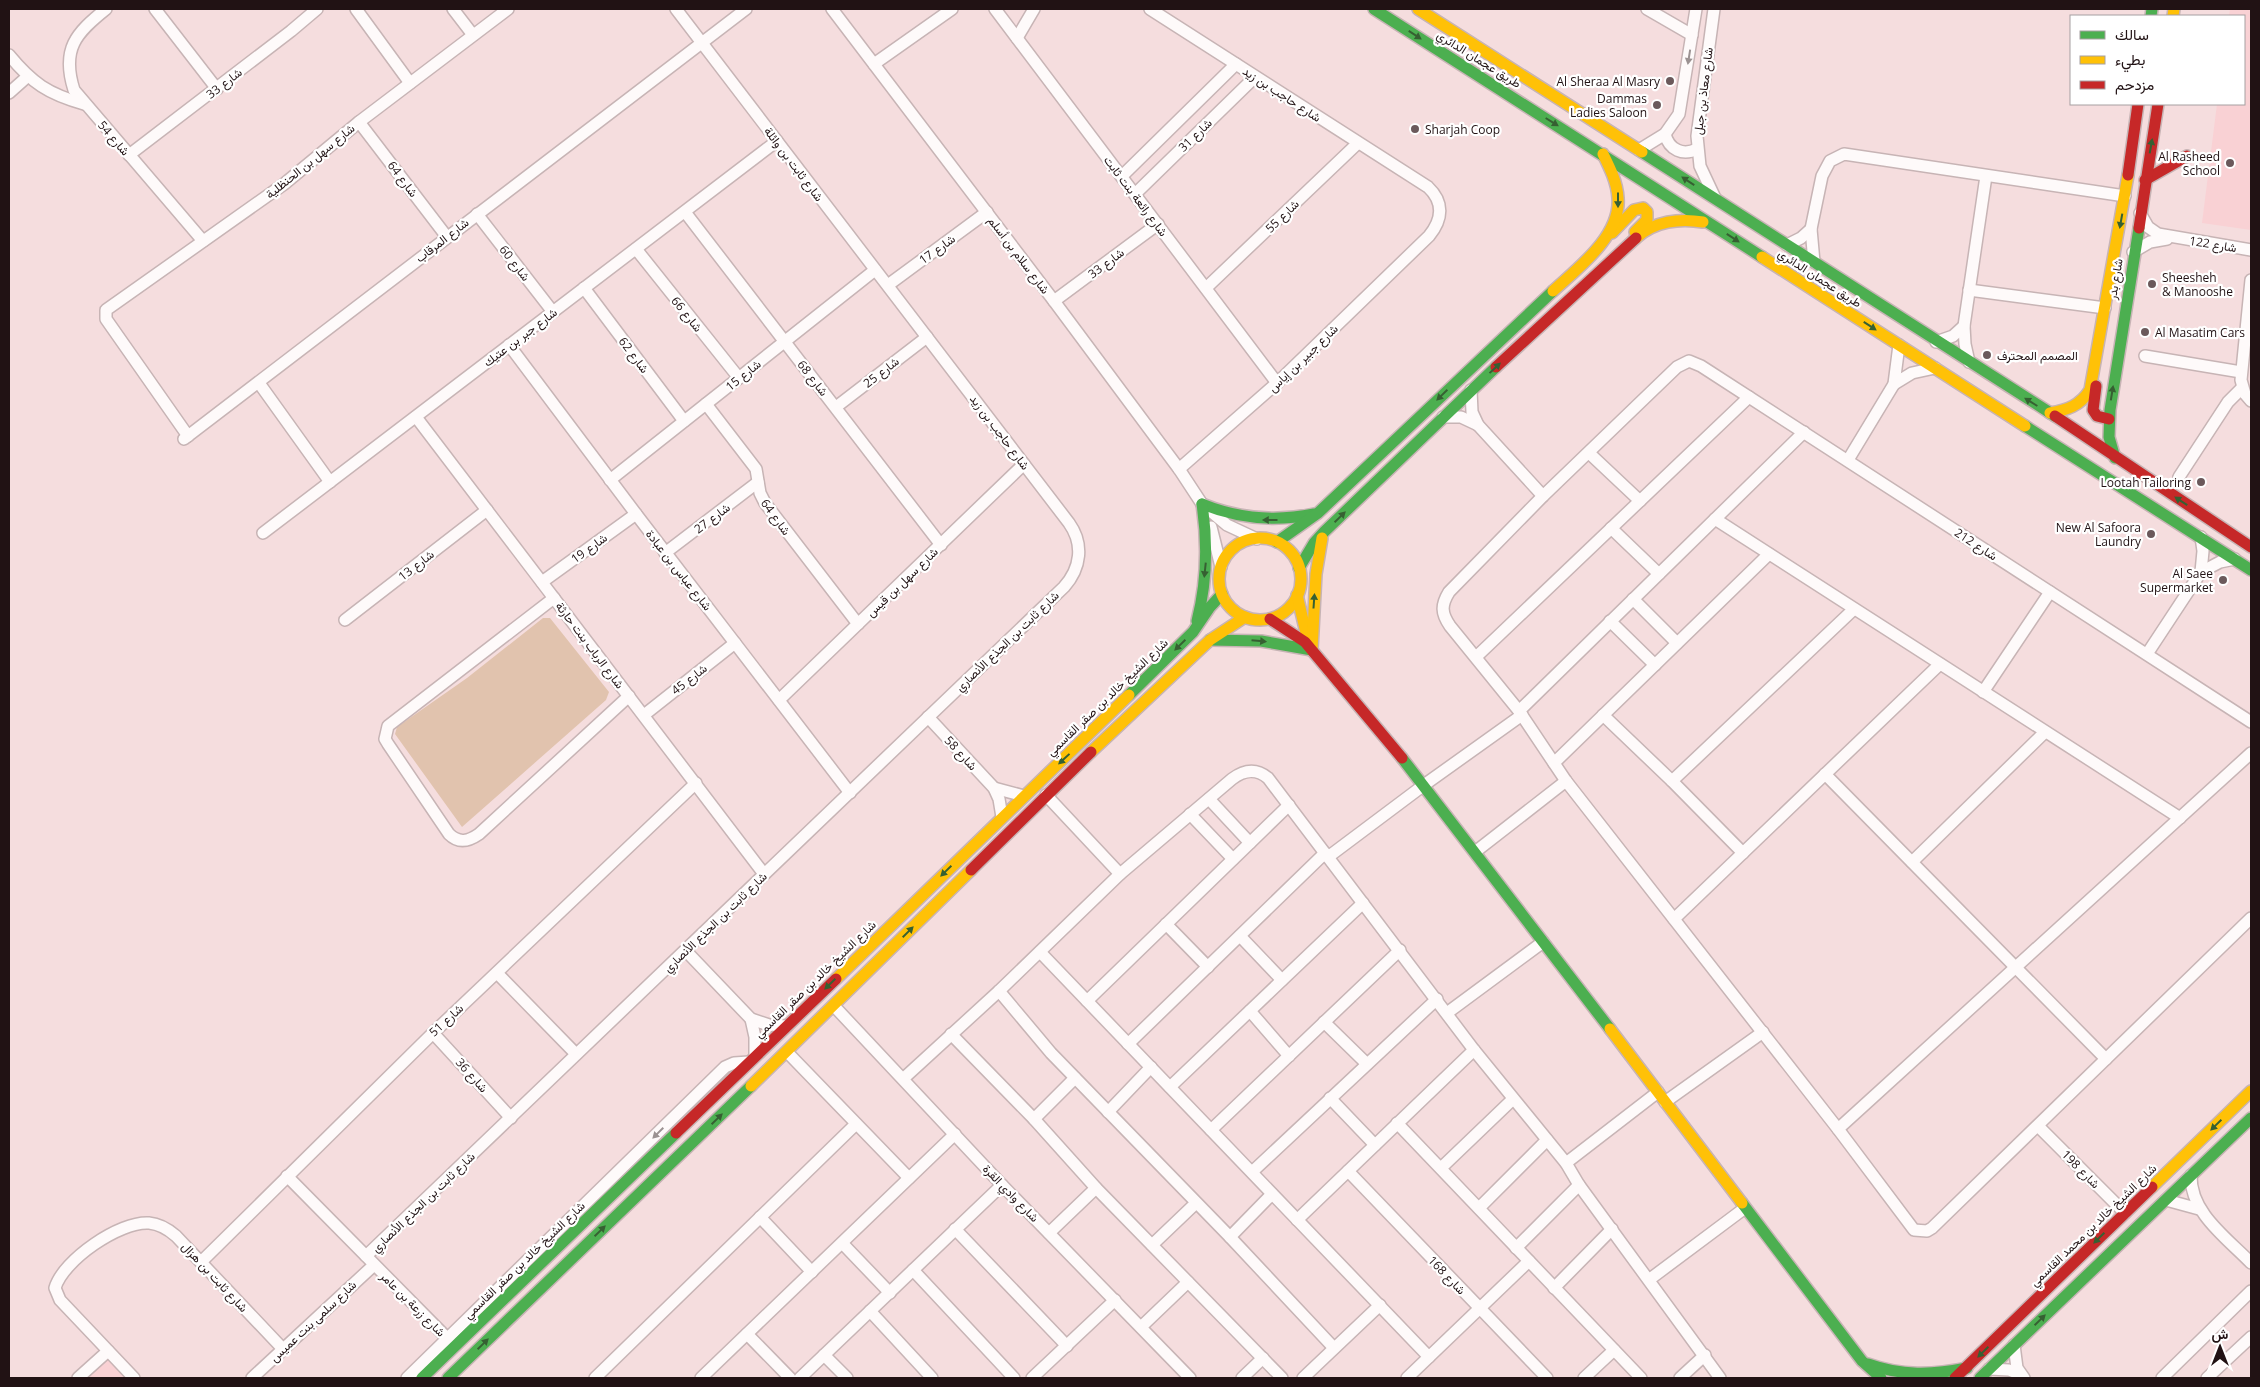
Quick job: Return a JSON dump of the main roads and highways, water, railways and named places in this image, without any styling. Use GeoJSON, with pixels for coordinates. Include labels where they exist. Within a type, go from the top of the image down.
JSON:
{"type":"FeatureCollection","features":[{"type":"Feature","properties":{"kind":"main road","name":"طريق عجمان الدائري"},"geometry":{"type":"LineString","coordinates":[[1374,9],[2251,570]]}},
{"type":"Feature","properties":{"kind":"main road","name":"طريق عجمان الدائري"},"geometry":{"type":"LineString","coordinates":[[1418,9],[1936,342],[2050,413],[2115,458],[2251,546]]}},
{"type":"Feature","properties":{"kind":"main road","name":"شارع بدر"},"geometry":{"type":"LineString","coordinates":[[2050,413],[2075,407],[2086,397],[2090,390],[2125,196],[2138,105]]}},
{"type":"Feature","properties":{"kind":"main road","name":"شارع بدر"},"geometry":{"type":"LineString","coordinates":[[2115,458],[2110,445],[2109,419],[2133,252],[2158,105]]}},
{"type":"Feature","properties":{"kind":"main road"},"geometry":{"type":"LineString","coordinates":[[1277,542],[1318,513],[1560,283],[1603,239],[1614,224],[1619,199],[1616,182],[1603,154]]}},
{"type":"Feature","properties":{"kind":"main road"},"geometry":{"type":"LineString","coordinates":[[2145,180],[2187,156]]}},
{"type":"Feature","properties":{"kind":"main road"},"geometry":{"type":"LineString","coordinates":[[1603,239],[1619,228],[1634,210],[1640,208],[1647,212],[1647,220],[1626,240],[1616,255]]}},
{"type":"Feature","properties":{"kind":"main road"},"geometry":{"type":"LineString","coordinates":[[1299,568],[1314,543],[1324,532],[1471,390],[1616,255],[1648,229],[1666,222],[1695,220],[1713,226]]}},
{"type":"Feature","properties":{"kind":"main road"},"geometry":{"type":"LineString","coordinates":[[2100,334],[2102,350],[2093,410],[2097,416],[2109,419]]}},
{"type":"Feature","properties":{"kind":"main road"},"geometry":{"type":"LineString","coordinates":[[1193,632],[1202,603],[1206,557],[1206,531],[1202,504],[1230,515],[1259,520],[1289,519],[1318,513]]}},
{"type":"Feature","properties":{"kind":"main road"},"geometry":{"type":"LineString","coordinates":[[2176,522],[2181,517],[2189,516],[2251,554]]}},
{"type":"Feature","properties":{"kind":"main road"},"geometry":{"type":"LineString","coordinates":[[1312,650],[1316,574],[1324,532]]}},
{"type":"Feature","properties":{"kind":"main road"},"geometry":{"type":"LineString","coordinates":[[1257,539],[1277,542],[1291,553],[1299,568],[1300,586],[1297,595],[1286,610],[1270,619],[1245,617],[1231,608],[1222,594],[1219,580],[1224,559],[1235,547],[1257,539]]}},
{"type":"Feature","properties":{"kind":"main road","name":"شارع الشيخ خالد بن صقر القاسمي"},"geometry":{"type":"LineString","coordinates":[[422,1378],[451,1343],[707,1103],[1193,632],[1210,607],[1222,594]]}},
{"type":"Feature","properties":{"kind":"main road"},"geometry":{"type":"LineString","coordinates":[[1297,595],[1301,617],[1312,650]]}},
{"type":"Feature","properties":{"kind":"main road"},"geometry":{"type":"LineString","coordinates":[[448,1378],[787,1052],[1046,795],[1210,640],[1245,617]]}},
{"type":"Feature","properties":{"kind":"main road"},"geometry":{"type":"LineString","coordinates":[[1270,619],[1297,635],[1312,650],[1424,785],[1862,1362],[1870,1378]]}},
{"type":"Feature","properties":{"kind":"main road"},"geometry":{"type":"LineString","coordinates":[[1210,640],[1261,641],[1312,650]]}},
{"type":"Feature","properties":{"kind":"main road"},"geometry":{"type":"LineString","coordinates":[[865,975],[873,960],[890,939],[886,936],[874,942]]}},
{"type":"Feature","properties":{"kind":"main road","name":"شارع الشيخ خالد بن محمد القاسمي"},"geometry":{"type":"LineString","coordinates":[[1955,1378],[2251,1091]]}},
{"type":"Feature","properties":{"kind":"main road"},"geometry":{"type":"LineString","coordinates":[[697,1094],[707,1103]]}},
{"type":"Feature","properties":{"kind":"main road"},"geometry":{"type":"LineString","coordinates":[[1980,1378],[2251,1118]]}},
{"type":"Feature","properties":{"kind":"main road"},"geometry":{"type":"LineString","coordinates":[[1862,1362],[1890,1371],[1915,1376],[1967,1368]]}},
{"type":"Feature","properties":{"kind":"main road"},"geometry":{"type":"LineString","coordinates":[[1862,1362],[1863,1378]]}},
{"type":"Feature","properties":{"kind":"main road"},"geometry":{"type":"LineString","coordinates":[[1862,1362],[1881,1378]]}},
{"type":"Feature","properties":{"kind":"place","name":"Al Sheraa Al Masry"},"geometry":{"type":"Point","coordinates":[1670,81]}},
{"type":"Feature","properties":{"kind":"place","name":"Dammas Ladies Saloon"},"geometry":{"type":"Point","coordinates":[1657,105]}},
{"type":"Feature","properties":{"kind":"place","name":"Sharjah Coop"},"geometry":{"type":"Point","coordinates":[1415,129]}},
{"type":"Feature","properties":{"kind":"place","name":"Al Rasheed School"},"geometry":{"type":"Point","coordinates":[2230,163]}},
{"type":"Feature","properties":{"kind":"place","name":"Sheesheh & Manooshe"},"geometry":{"type":"Point","coordinates":[2152,284]}},
{"type":"Feature","properties":{"kind":"place","name":"Al Masatim Cars"},"geometry":{"type":"Point","coordinates":[2145,332]}},
{"type":"Feature","properties":{"kind":"place","name":"المصمم المحترف"},"geometry":{"type":"Point","coordinates":[1987,355]}},
{"type":"Feature","properties":{"kind":"place","name":"Lootah Tailoring"},"geometry":{"type":"Point","coordinates":[2201,482]}},
{"type":"Feature","properties":{"kind":"place","name":"New Al Safoora Laundry"},"geometry":{"type":"Point","coordinates":[2151,534]}},
{"type":"Feature","properties":{"kind":"place","name":"Al Saee Supermarket"},"geometry":{"type":"Point","coordinates":[2223,580]}}]}
